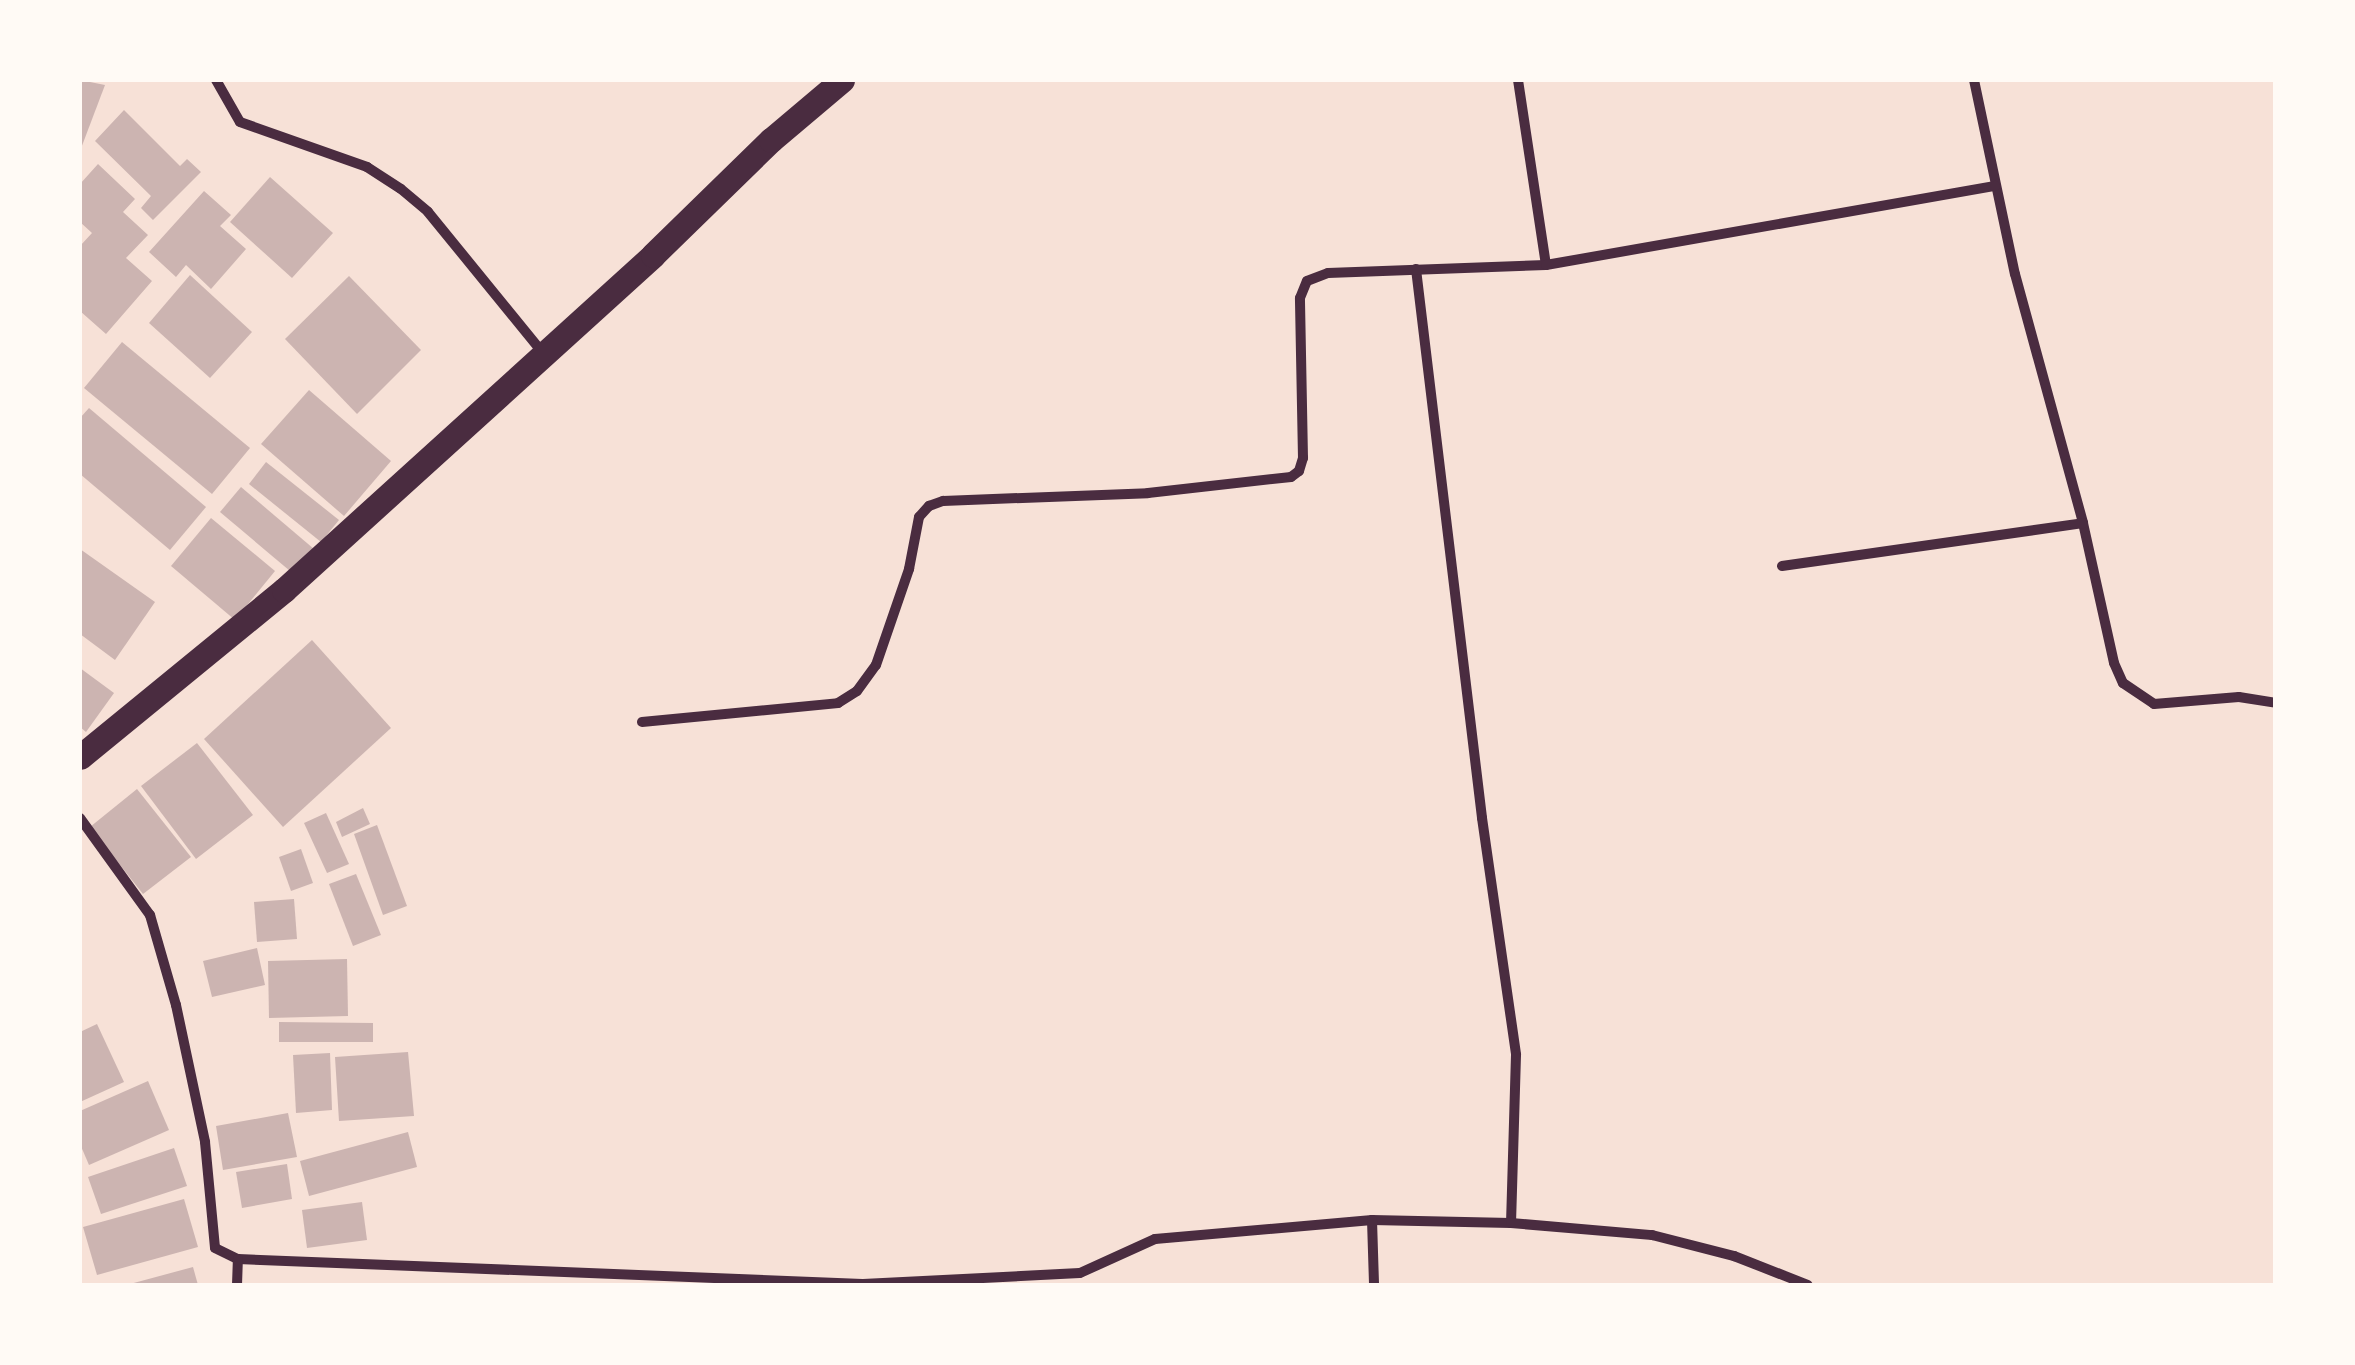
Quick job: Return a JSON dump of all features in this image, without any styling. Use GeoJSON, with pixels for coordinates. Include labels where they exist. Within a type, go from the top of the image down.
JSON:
{"type":"FeatureCollection","features":[{"type":"Feature","properties":{"kind":"main road"},"geometry":{"type":"LineString","coordinates":[[80,756],[284,590],[771,140],[842,80]]}},
{"type":"Feature","properties":{"kind":"street"},"geometry":{"type":"LineString","coordinates":[[216,80],[240,122],[367,168],[401,189],[428,212],[542,353]]}},
{"type":"Feature","properties":{"kind":"street"},"geometry":{"type":"LineString","coordinates":[[1518,80],[1546,265]]}},
{"type":"Feature","properties":{"kind":"street"},"geometry":{"type":"LineString","coordinates":[[1974,80],[1995,186],[2083,523],[2114,663],[2123,683],[2154,704],[2238,697],[2275,703]]}},
{"type":"Feature","properties":{"kind":"street"},"geometry":{"type":"LineString","coordinates":[[642,722],[838,703],[856,692],[876,665],[908,568],[920,517],[928,506],[1148,493],[1291,477],[1300,471],[1304,458],[1300,298],[1307,280],[1328,274],[1546,265],[1995,186]]}},
{"type":"Feature","properties":{"kind":"street"},"geometry":{"type":"LineString","coordinates":[[1416,269],[1482,818],[1516,1055],[1512,1223]]}},
{"type":"Feature","properties":{"kind":"street"},"geometry":{"type":"LineString","coordinates":[[1782,566],[2083,523]]}},
{"type":"Feature","properties":{"kind":"street"},"geometry":{"type":"LineString","coordinates":[[80,818],[150,916],[176,1005],[205,1142],[216,1248],[238,1258],[611,1280],[864,1284],[1080,1273],[1155,1239],[1372,1220],[1512,1223],[1652,1235],[1734,1256],[1808,1285]]}},
{"type":"Feature","properties":{"kind":"street"},"geometry":{"type":"LineString","coordinates":[[1372,1220],[1374,1285]]}},
{"type":"Feature","properties":{"kind":"street"},"geometry":{"type":"LineString","coordinates":[[237,1285],[238,1258]]}},
{"type":"Feature","properties":{"kind":"building"},"geometry":{"type":"Polygon","coordinates":[[[80,80],[105,85],[80,151],[80,80]]]}},
{"type":"Feature","properties":{"kind":"building"},"geometry":{"type":"Polygon","coordinates":[[[124,110],[180,166],[187,159],[201,172],[153,220],[141,208],[151,196],[95,141],[124,110]]]}},
{"type":"Feature","properties":{"kind":"building"},"geometry":{"type":"Polygon","coordinates":[[[98,164],[135,199],[123,212],[148,235],[126,258],[152,281],[106,334],[80,311],[80,246],[92,233],[80,222],[80,184],[98,164]]]}},
{"type":"Feature","properties":{"kind":"building"},"geometry":{"type":"Polygon","coordinates":[[[270,177],[333,233],[292,278],[230,222],[270,177]]]}},
{"type":"Feature","properties":{"kind":"building"},"geometry":{"type":"Polygon","coordinates":[[[204,191],[231,215],[220,226],[246,249],[211,289],[186,265],[176,277],[149,252],[204,191]]]}},
{"type":"Feature","properties":{"kind":"building"},"geometry":{"type":"Polygon","coordinates":[[[190,275],[252,332],[210,378],[149,323],[190,275]]]}},
{"type":"Feature","properties":{"kind":"building"},"geometry":{"type":"Polygon","coordinates":[[[349,276],[421,350],[357,414],[285,339],[349,276]]]}},
{"type":"Feature","properties":{"kind":"building"},"geometry":{"type":"Polygon","coordinates":[[[122,342],[250,448],[212,494],[84,388],[122,342]]]}},
{"type":"Feature","properties":{"kind":"building"},"geometry":{"type":"Polygon","coordinates":[[[309,390],[391,461],[344,516],[261,444],[309,390]]]}},
{"type":"Feature","properties":{"kind":"building"},"geometry":{"type":"Polygon","coordinates":[[[89,408],[206,507],[170,550],[80,474],[80,418],[89,408]]]}},
{"type":"Feature","properties":{"kind":"building"},"geometry":{"type":"Polygon","coordinates":[[[266,462],[339,520],[321,542],[249,484],[266,462]]]}},
{"type":"Feature","properties":{"kind":"building"},"geometry":{"type":"Polygon","coordinates":[[[241,487],[314,549],[290,571],[220,512],[241,487]]]}},
{"type":"Feature","properties":{"kind":"building"},"geometry":{"type":"Polygon","coordinates":[[[211,518],[275,571],[235,620],[171,566],[211,518]]]}},
{"type":"Feature","properties":{"kind":"building"},"geometry":{"type":"Polygon","coordinates":[[[80,549],[155,602],[115,660],[80,634],[80,549]]]}},
{"type":"Feature","properties":{"kind":"building"},"geometry":{"type":"Polygon","coordinates":[[[312,640],[391,728],[283,827],[204,739],[312,640]]]}},
{"type":"Feature","properties":{"kind":"building"},"geometry":{"type":"Polygon","coordinates":[[[80,668],[114,693],[86,732],[80,727],[80,668]]]}},
{"type":"Feature","properties":{"kind":"building"},"geometry":{"type":"Polygon","coordinates":[[[197,743],[253,815],[196,859],[141,786],[197,743]]]}},
{"type":"Feature","properties":{"kind":"building"},"geometry":{"type":"Polygon","coordinates":[[[137,789],[191,857],[143,894],[90,827],[137,789]]]}},
{"type":"Feature","properties":{"kind":"building"},"geometry":{"type":"Polygon","coordinates":[[[363,808],[370,824],[342,837],[336,822],[363,808]]]}},
{"type":"Feature","properties":{"kind":"building"},"geometry":{"type":"Polygon","coordinates":[[[326,813],[349,864],[327,873],[304,823],[326,813]]]}},
{"type":"Feature","properties":{"kind":"building"},"geometry":{"type":"Polygon","coordinates":[[[377,825],[407,906],[383,915],[354,834],[377,825]]]}},
{"type":"Feature","properties":{"kind":"building"},"geometry":{"type":"Polygon","coordinates":[[[301,849],[313,883],[291,891],[279,857],[301,849]]]}},
{"type":"Feature","properties":{"kind":"building"},"geometry":{"type":"Polygon","coordinates":[[[356,874],[381,935],[353,946],[329,884],[356,874]]]}},
{"type":"Feature","properties":{"kind":"building"},"geometry":{"type":"Polygon","coordinates":[[[294,899],[297,939],[257,942],[254,902],[294,899]]]}},
{"type":"Feature","properties":{"kind":"building"},"geometry":{"type":"Polygon","coordinates":[[[257,948],[265,985],[212,997],[203,961],[257,948]]]}},
{"type":"Feature","properties":{"kind":"building"},"geometry":{"type":"Polygon","coordinates":[[[347,959],[348,1016],[269,1018],[268,961],[347,959]]]}},
{"type":"Feature","properties":{"kind":"building"},"geometry":{"type":"Polygon","coordinates":[[[279,1022],[373,1023],[373,1042],[279,1042],[279,1022]]]}},
{"type":"Feature","properties":{"kind":"building"},"geometry":{"type":"Polygon","coordinates":[[[97,1024],[124,1082],[80,1102],[80,1032],[97,1024]]]}},
{"type":"Feature","properties":{"kind":"building"},"geometry":{"type":"Polygon","coordinates":[[[408,1052],[414,1116],[339,1121],[335,1057],[408,1052]]]}},
{"type":"Feature","properties":{"kind":"building"},"geometry":{"type":"Polygon","coordinates":[[[330,1053],[332,1110],[296,1113],[293,1055],[330,1053]]]}},
{"type":"Feature","properties":{"kind":"building"},"geometry":{"type":"Polygon","coordinates":[[[148,1081],[169,1130],[89,1165],[80,1144],[80,1111],[148,1081]]]}},
{"type":"Feature","properties":{"kind":"building"},"geometry":{"type":"Polygon","coordinates":[[[288,1113],[297,1157],[223,1170],[216,1126],[288,1113]]]}},
{"type":"Feature","properties":{"kind":"building"},"geometry":{"type":"Polygon","coordinates":[[[408,1132],[417,1167],[309,1196],[300,1161],[408,1132]]]}},
{"type":"Feature","properties":{"kind":"building"},"geometry":{"type":"Polygon","coordinates":[[[174,1148],[187,1186],[101,1214],[88,1177],[174,1148]]]}},
{"type":"Feature","properties":{"kind":"building"},"geometry":{"type":"Polygon","coordinates":[[[287,1164],[292,1199],[242,1208],[236,1172],[287,1164]]]}},
{"type":"Feature","properties":{"kind":"building"},"geometry":{"type":"Polygon","coordinates":[[[184,1199],[198,1247],[97,1275],[83,1227],[184,1199]]]}},
{"type":"Feature","properties":{"kind":"building"},"geometry":{"type":"Polygon","coordinates":[[[362,1202],[367,1240],[307,1248],[302,1210],[362,1202]]]}},
{"type":"Feature","properties":{"kind":"building"},"geometry":{"type":"Polygon","coordinates":[[[193,1267],[198,1285],[130,1285],[130,1284],[193,1267]]]}}]}
